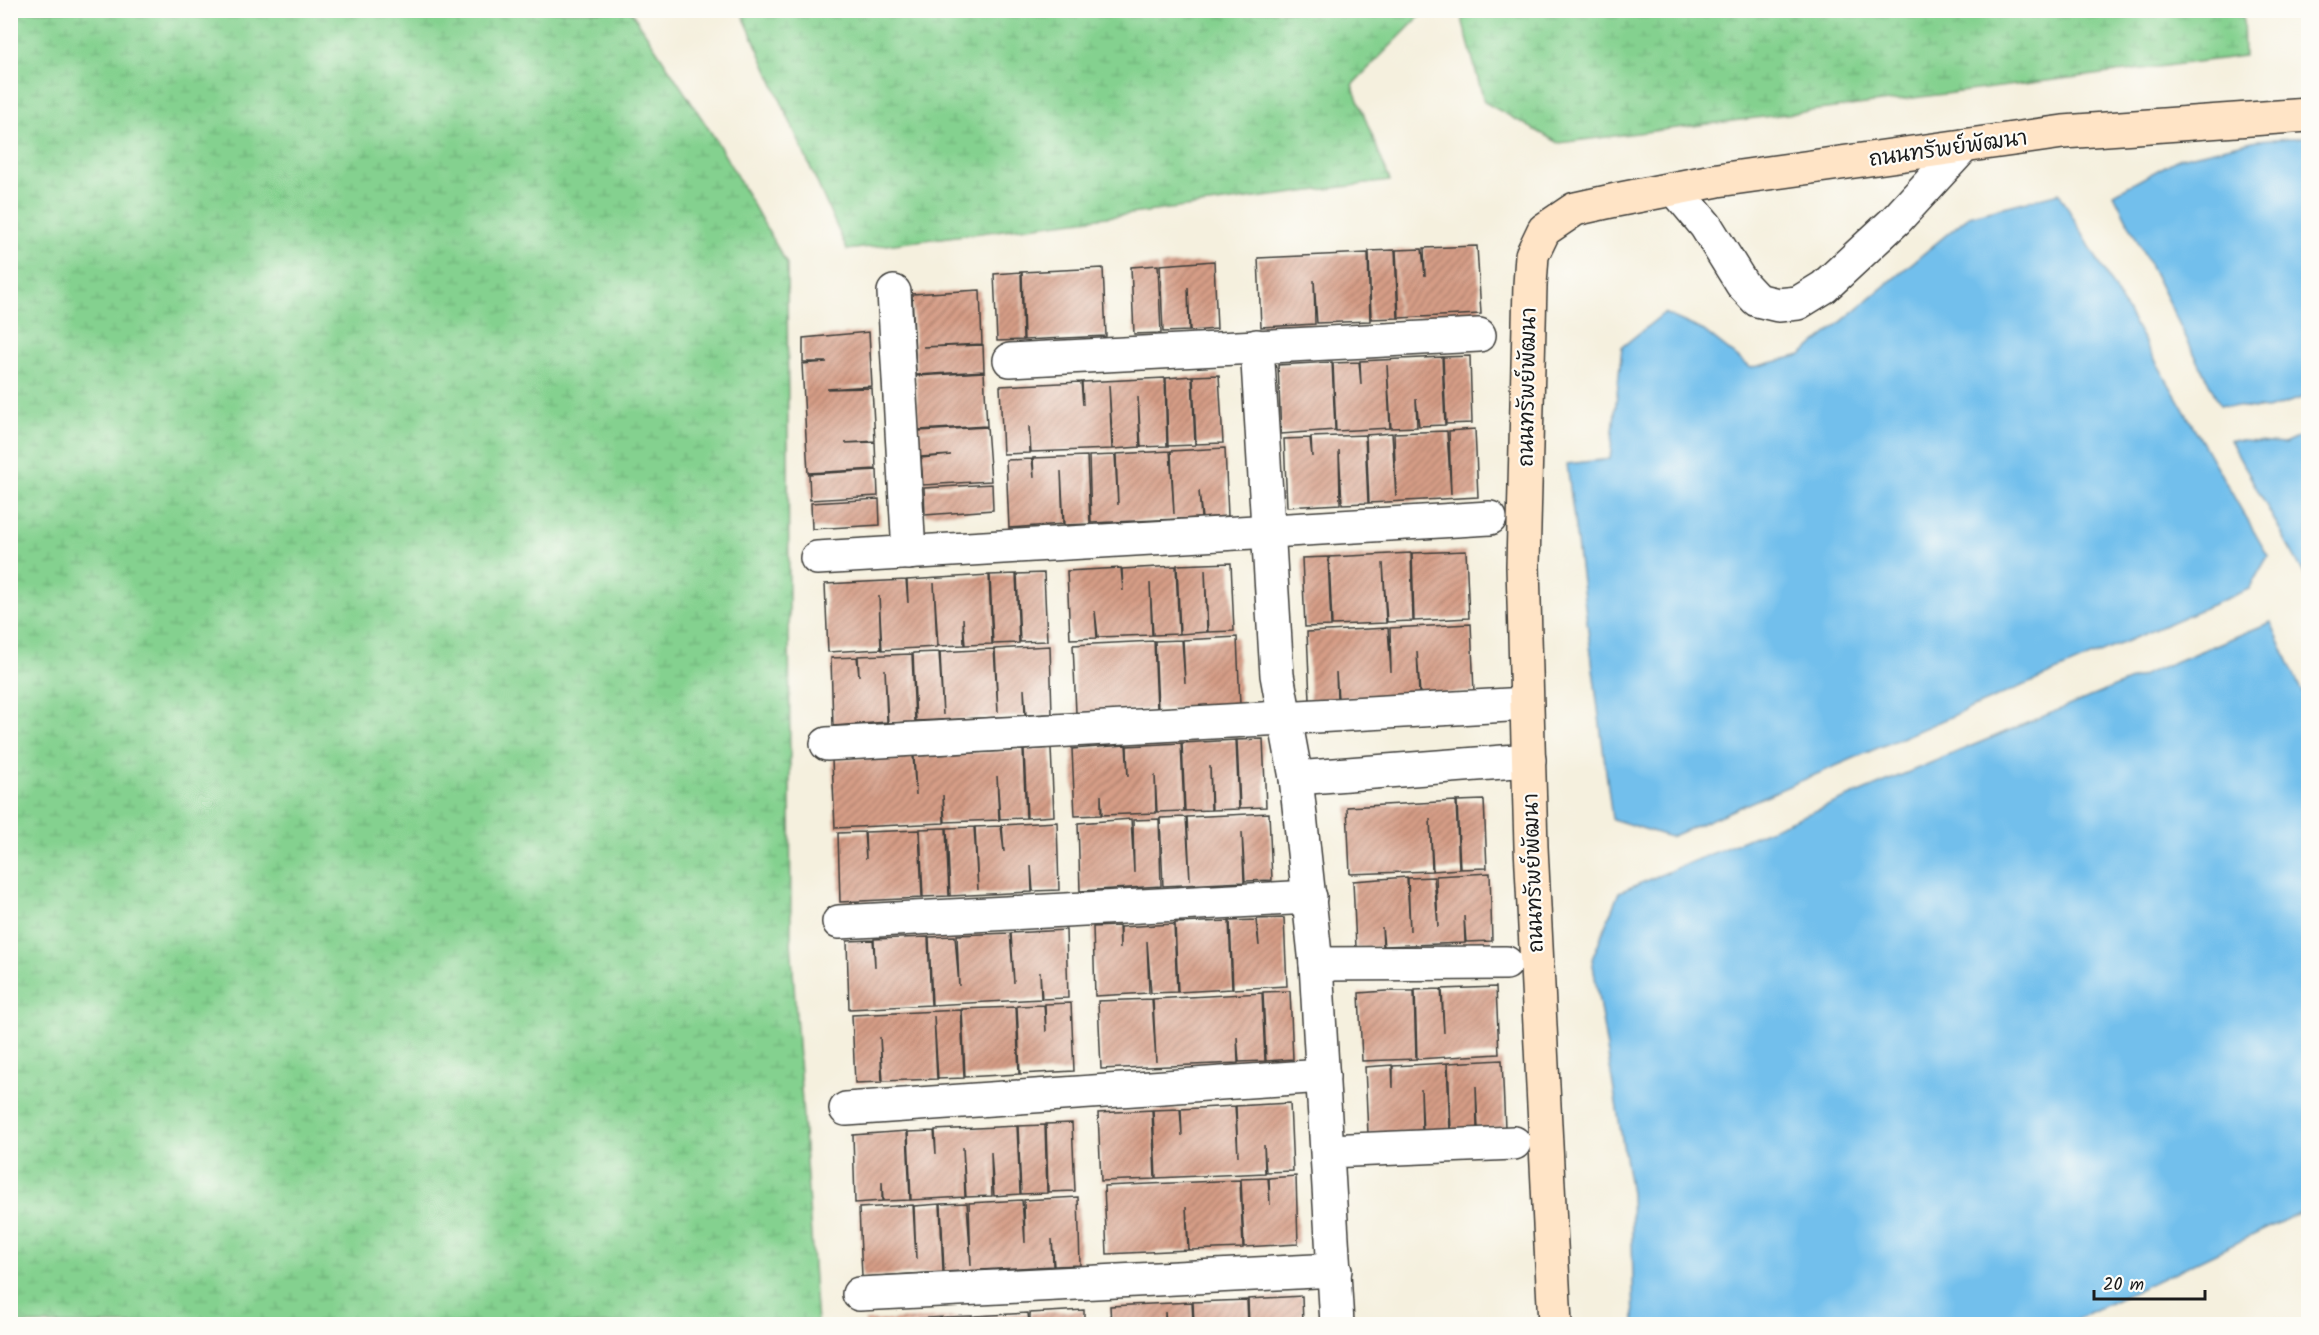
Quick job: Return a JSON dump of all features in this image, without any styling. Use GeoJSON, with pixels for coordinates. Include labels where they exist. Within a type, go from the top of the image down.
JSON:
{"type":"FeatureCollection","features":[{"type":"Feature","properties":{"kind":"street","name":"ถนนทรัพย์พัฒนา"},"geometry":{"type":"LineString","coordinates":[[1555,1324],[1526,704],[1522,566],[1532,255],[1544,230],[1575,209],[1718,180],[2063,132],[2308,116]]}},
{"type":"Feature","properties":{"kind":"street"},"geometry":{"type":"LineString","coordinates":[[1675,189],[1706,226],[1742,284],[1757,300],[1778,305],[1798,303],[1824,287],[1896,220],[1964,146]]}},
{"type":"Feature","properties":{"kind":"street"},"geometry":{"type":"LineString","coordinates":[[894,292],[909,553]]}},
{"type":"Feature","properties":{"kind":"street"},"geometry":{"type":"LineString","coordinates":[[1011,360],[1479,334]]}},
{"type":"Feature","properties":{"kind":"street"},"geometry":{"type":"LineString","coordinates":[[1257,346],[1277,675],[1296,778],[1317,964],[1337,1324]]}},
{"type":"Feature","properties":{"kind":"street"},"geometry":{"type":"LineString","coordinates":[[817,558],[1490,518]]}},
{"type":"Feature","properties":{"kind":"street"},"geometry":{"type":"LineString","coordinates":[[827,744],[1526,704]]}},
{"type":"Feature","properties":{"kind":"street"},"geometry":{"type":"LineString","coordinates":[[1296,778],[1529,760]]}},
{"type":"Feature","properties":{"kind":"street"},"geometry":{"type":"LineString","coordinates":[[839,922],[1310,897]]}},
{"type":"Feature","properties":{"kind":"street"},"geometry":{"type":"LineString","coordinates":[[1317,964],[1506,963]]}},
{"type":"Feature","properties":{"kind":"street"},"geometry":{"type":"LineString","coordinates":[[846,1108],[1323,1076]]}},
{"type":"Feature","properties":{"kind":"street"},"geometry":{"type":"LineString","coordinates":[[1328,1152],[1514,1143]]}},
{"type":"Feature","properties":{"kind":"street"},"geometry":{"type":"LineString","coordinates":[[859,1294],[1335,1270]]}},
{"type":"Feature","properties":{"kind":"green space"},"geometry":{"type":"Polygon","coordinates":[[[10,11],[631,11],[716,140],[787,264],[791,941],[817,1324],[11,1324],[10,11]]]}},
{"type":"Feature","properties":{"kind":"green space"},"geometry":{"type":"Polygon","coordinates":[[[741,11],[1425,11],[1352,85],[1390,181],[847,250],[741,11]]]}},
{"type":"Feature","properties":{"kind":"green space"},"geometry":{"type":"Polygon","coordinates":[[[1460,11],[2243,11],[2244,56],[1559,143],[1484,102],[1460,11]]]}},
{"type":"Feature","properties":{"kind":"water"},"geometry":{"type":"Polygon","coordinates":[[[2308,137],[2308,396],[2267,409],[2220,405],[2114,194],[2180,158],[2257,140],[2308,137]]]}},
{"type":"Feature","properties":{"kind":"water"},"geometry":{"type":"Polygon","coordinates":[[[2059,193],[2268,556],[2249,589],[1670,837],[1612,819],[1567,464],[1610,459],[1622,347],[1664,313],[1704,331],[1751,368],[1801,355],[1969,216],[2059,193]]]}},
{"type":"Feature","properties":{"kind":"water"},"geometry":{"type":"Polygon","coordinates":[[[2308,433],[2308,581],[2230,440],[2284,444],[2308,433]]]}},
{"type":"Feature","properties":{"kind":"water"},"geometry":{"type":"Polygon","coordinates":[[[2271,622],[2308,703],[2308,1209],[2066,1324],[1634,1324],[1631,1193],[1592,959],[1619,892],[2271,622]]]}},
{"type":"Feature","properties":{"kind":"building"},"geometry":{"type":"Polygon","coordinates":[[[1477,246],[1481,314],[1399,318],[1396,250],[1422,249],[1425,276],[1424,248],[1477,246]]]}},
{"type":"Feature","properties":{"kind":"building"},"geometry":{"type":"Polygon","coordinates":[[[1395,250],[1398,318],[1371,319],[1369,251],[1395,250]]]}},
{"type":"Feature","properties":{"kind":"building"},"geometry":{"type":"Polygon","coordinates":[[[1368,253],[1370,321],[1317,323],[1314,280],[1315,324],[1261,327],[1258,258],[1368,253]]]}},
{"type":"Feature","properties":{"kind":"building"},"geometry":{"type":"Polygon","coordinates":[[[1214,261],[1217,329],[1190,331],[1188,287],[1189,331],[1163,332],[1160,265],[1214,261]]]}},
{"type":"Feature","properties":{"kind":"building"},"geometry":{"type":"Polygon","coordinates":[[[1158,265],[1161,333],[1134,334],[1131,267],[1158,265]]]}},
{"type":"Feature","properties":{"kind":"building"},"geometry":{"type":"Polygon","coordinates":[[[1103,268],[1106,336],[1024,340],[1022,272],[1103,268]]]}},
{"type":"Feature","properties":{"kind":"building"},"geometry":{"type":"Polygon","coordinates":[[[1021,272],[1023,340],[997,341],[994,274],[1021,272]]]}},
{"type":"Feature","properties":{"kind":"building"},"geometry":{"type":"Polygon","coordinates":[[[980,290],[982,344],[923,347],[983,345],[984,371],[916,375],[912,294],[980,290]]]}},
{"type":"Feature","properties":{"kind":"building"},"geometry":{"type":"Polygon","coordinates":[[[869,332],[872,386],[827,389],[872,388],[875,441],[845,443],[875,442],[876,469],[808,473],[802,364],[827,362],[803,362],[803,338],[869,332]]]}},
{"type":"Feature","properties":{"kind":"building"},"geometry":{"type":"Polygon","coordinates":[[[1470,356],[1472,423],[1446,424],[1443,357],[1470,356]]]}},
{"type":"Feature","properties":{"kind":"building"},"geometry":{"type":"Polygon","coordinates":[[[1442,357],[1445,425],[1419,426],[1416,399],[1417,427],[1391,428],[1387,365],[1390,428],[1336,431],[1333,363],[1359,362],[1361,385],[1360,361],[1442,357]]]}},
{"type":"Feature","properties":{"kind":"building"},"geometry":{"type":"Polygon","coordinates":[[[1332,362],[1335,430],[1281,434],[1278,365],[1332,362]]]}},
{"type":"Feature","properties":{"kind":"building"},"geometry":{"type":"Polygon","coordinates":[[[984,372],[987,426],[918,430],[916,376],[984,372]]]}},
{"type":"Feature","properties":{"kind":"building"},"geometry":{"type":"Polygon","coordinates":[[[1219,375],[1223,443],[1196,444],[1193,376],[1219,375]]]}},
{"type":"Feature","properties":{"kind":"building"},"geometry":{"type":"Polygon","coordinates":[[[1192,376],[1195,445],[1168,446],[1166,378],[1192,376]]]}},
{"type":"Feature","properties":{"kind":"building"},"geometry":{"type":"Polygon","coordinates":[[[1165,378],[1167,446],[1141,447],[1138,397],[1140,447],[1113,449],[1109,385],[1112,449],[1031,452],[1029,426],[1030,453],[1003,454],[1000,386],[1081,382],[1083,405],[1082,382],[1165,378]]]}},
{"type":"Feature","properties":{"kind":"building"},"geometry":{"type":"Polygon","coordinates":[[[987,427],[991,481],[923,485],[921,458],[951,455],[920,457],[919,431],[987,427]]]}},
{"type":"Feature","properties":{"kind":"building"},"geometry":{"type":"Polygon","coordinates":[[[1475,429],[1478,497],[1369,503],[1366,435],[1392,433],[1396,497],[1394,433],[1447,431],[1451,494],[1449,431],[1475,429]]]}},
{"type":"Feature","properties":{"kind":"building"},"geometry":{"type":"Polygon","coordinates":[[[1365,435],[1368,503],[1342,504],[1339,450],[1340,504],[1287,507],[1284,439],[1310,438],[1312,457],[1311,437],[1365,435]]]}},
{"type":"Feature","properties":{"kind":"building"},"geometry":{"type":"Polygon","coordinates":[[[1225,448],[1228,516],[1202,518],[1199,491],[1201,518],[1091,523],[1089,456],[1115,455],[1118,505],[1116,454],[1170,451],[1174,514],[1171,451],[1225,448]]]}},
{"type":"Feature","properties":{"kind":"building"},"geometry":{"type":"Polygon","coordinates":[[[1087,456],[1090,524],[1064,525],[1061,471],[1063,524],[1009,528],[1006,460],[1032,459],[1034,478],[1033,458],[1087,456]]]}},
{"type":"Feature","properties":{"kind":"building"},"geometry":{"type":"Polygon","coordinates":[[[877,470],[878,496],[810,500],[809,474],[877,470]]]}},
{"type":"Feature","properties":{"kind":"building"},"geometry":{"type":"Polygon","coordinates":[[[992,484],[993,510],[925,515],[924,488],[992,484]]]}},
{"type":"Feature","properties":{"kind":"building"},"geometry":{"type":"Polygon","coordinates":[[[879,499],[880,525],[812,529],[811,503],[879,499]]]}},
{"type":"Feature","properties":{"kind":"building"},"geometry":{"type":"Polygon","coordinates":[[[1466,551],[1469,618],[1414,621],[1412,553],[1466,551]]]}},
{"type":"Feature","properties":{"kind":"building"},"geometry":{"type":"Polygon","coordinates":[[[1411,553],[1413,621],[1387,622],[1383,563],[1386,623],[1332,625],[1329,557],[1411,553]]]}},
{"type":"Feature","properties":{"kind":"building"},"geometry":{"type":"Polygon","coordinates":[[[1328,557],[1331,626],[1305,627],[1302,558],[1328,557]]]}},
{"type":"Feature","properties":{"kind":"building"},"geometry":{"type":"Polygon","coordinates":[[[1231,563],[1234,631],[1208,632],[1205,569],[1207,632],[1180,634],[1177,565],[1231,563]]]}},
{"type":"Feature","properties":{"kind":"building"},"geometry":{"type":"Polygon","coordinates":[[[1176,566],[1179,634],[1153,635],[1150,583],[1152,635],[1098,637],[1095,611],[1097,638],[1070,639],[1067,571],[1121,568],[1123,591],[1122,569],[1176,566]]]}},
{"type":"Feature","properties":{"kind":"building"},"geometry":{"type":"Polygon","coordinates":[[[1044,573],[1047,641],[1020,642],[1017,574],[1044,573]]]}},
{"type":"Feature","properties":{"kind":"building"},"geometry":{"type":"Polygon","coordinates":[[[1016,574],[1019,643],[993,644],[990,575],[1016,574]]]}},
{"type":"Feature","properties":{"kind":"building"},"geometry":{"type":"Polygon","coordinates":[[[989,575],[992,644],[965,645],[963,618],[964,645],[938,646],[934,583],[937,647],[882,650],[879,596],[881,649],[828,652],[825,584],[906,580],[908,603],[907,580],[989,575]]]}},
{"type":"Feature","properties":{"kind":"building"},"geometry":{"type":"Polygon","coordinates":[[[1471,624],[1474,692],[1420,694],[1417,651],[1419,695],[1338,698],[1336,672],[1337,699],[1310,700],[1307,632],[1388,628],[1391,672],[1390,628],[1471,624]]]}},
{"type":"Feature","properties":{"kind":"building"},"geometry":{"type":"Polygon","coordinates":[[[1237,637],[1240,705],[1158,709],[1155,641],[1182,640],[1185,683],[1183,640],[1237,637]]]}},
{"type":"Feature","properties":{"kind":"building"},"geometry":{"type":"Polygon","coordinates":[[[1154,641],[1157,709],[1076,713],[1073,645],[1154,641]]]}},
{"type":"Feature","properties":{"kind":"building"},"geometry":{"type":"Polygon","coordinates":[[[1050,646],[1052,714],[1026,715],[1024,689],[1025,716],[916,721],[913,653],[939,652],[943,715],[940,652],[994,649],[998,712],[995,649],[1050,646]]]}},
{"type":"Feature","properties":{"kind":"building"},"geometry":{"type":"Polygon","coordinates":[[[912,654],[915,722],[888,723],[885,669],[887,722],[833,726],[831,658],[857,657],[859,676],[858,656],[912,654]]]}},
{"type":"Feature","properties":{"kind":"building"},"geometry":{"type":"Polygon","coordinates":[[[1263,739],[1266,807],[1240,808],[1237,740],[1263,739]]]}},
{"type":"Feature","properties":{"kind":"building"},"geometry":{"type":"Polygon","coordinates":[[[1236,740],[1239,809],[1212,810],[1210,766],[1211,810],[1185,811],[1182,743],[1236,740]]]}},
{"type":"Feature","properties":{"kind":"building"},"geometry":{"type":"Polygon","coordinates":[[[1181,743],[1184,811],[1157,812],[1155,775],[1156,813],[1102,815],[1101,795],[1101,815],[1075,816],[1072,749],[1126,745],[1128,777],[1127,746],[1181,743]]]}},
{"type":"Feature","properties":{"kind":"building"},"geometry":{"type":"Polygon","coordinates":[[[1051,748],[1054,816],[1027,818],[1024,750],[1051,748]]]}},
{"type":"Feature","properties":{"kind":"building"},"geometry":{"type":"Polygon","coordinates":[[[1023,750],[1026,818],[1000,819],[997,776],[999,820],[945,822],[943,795],[944,823],[835,828],[832,760],[913,756],[916,795],[914,756],[1023,750]]]}},
{"type":"Feature","properties":{"kind":"building"},"geometry":{"type":"Polygon","coordinates":[[[1484,800],[1487,868],[1460,869],[1457,801],[1484,800]]]}},
{"type":"Feature","properties":{"kind":"building"},"geometry":{"type":"Polygon","coordinates":[[[1456,801],[1459,869],[1433,871],[1430,819],[1432,871],[1350,874],[1347,807],[1456,801]]]}},
{"type":"Feature","properties":{"kind":"building"},"geometry":{"type":"Polygon","coordinates":[[[1269,813],[1272,880],[1245,881],[1242,832],[1244,882],[1163,886],[1160,818],[1186,817],[1190,880],[1187,817],[1269,813]]]}},
{"type":"Feature","properties":{"kind":"building"},"geometry":{"type":"Polygon","coordinates":[[[1131,819],[1134,873],[1133,820],[1159,819],[1161,886],[1080,891],[1078,823],[1131,819]]]}},
{"type":"Feature","properties":{"kind":"building"},"geometry":{"type":"Polygon","coordinates":[[[1057,822],[1059,890],[1033,891],[1031,865],[1032,892],[950,896],[947,828],[974,827],[978,890],[975,827],[1001,826],[1004,852],[1002,825],[1057,822]]]}},
{"type":"Feature","properties":{"kind":"building"},"geometry":{"type":"Polygon","coordinates":[[[946,828],[949,896],[923,897],[920,829],[946,828]]]}},
{"type":"Feature","properties":{"kind":"building"},"geometry":{"type":"Polygon","coordinates":[[[919,830],[922,898],[840,902],[838,833],[864,832],[866,859],[865,832],[919,830]]]}},
{"type":"Feature","properties":{"kind":"building"},"geometry":{"type":"Polygon","coordinates":[[[1490,873],[1492,941],[1466,942],[1464,916],[1465,943],[1384,946],[1382,927],[1383,947],[1356,948],[1353,881],[1407,877],[1410,931],[1408,878],[1434,877],[1438,927],[1436,876],[1490,873]]]}},
{"type":"Feature","properties":{"kind":"building"},"geometry":{"type":"Polygon","coordinates":[[[1284,918],[1287,986],[1233,989],[1230,921],[1256,920],[1259,946],[1257,919],[1284,918]]]}},
{"type":"Feature","properties":{"kind":"building"},"geometry":{"type":"Polygon","coordinates":[[[1229,921],[1232,989],[1178,992],[1175,923],[1229,921]]]}},
{"type":"Feature","properties":{"kind":"building"},"geometry":{"type":"Polygon","coordinates":[[[1174,924],[1177,992],[1151,993],[1147,941],[1149,993],[1095,996],[1093,927],[1119,926],[1120,949],[1120,927],[1174,924]]]}},
{"type":"Feature","properties":{"kind":"building"},"geometry":{"type":"Polygon","coordinates":[[[1066,930],[1068,998],[1042,999],[1040,972],[1041,999],[932,1005],[929,937],[955,936],[959,986],[957,935],[1010,933],[1014,983],[1011,933],[1066,930]]]}},
{"type":"Feature","properties":{"kind":"building"},"geometry":{"type":"Polygon","coordinates":[[[928,937],[931,1005],[849,1009],[847,941],[873,940],[875,967],[874,939],[928,937]]]}},
{"type":"Feature","properties":{"kind":"building"},"geometry":{"type":"Polygon","coordinates":[[[1496,987],[1499,1054],[1417,1059],[1415,990],[1441,989],[1444,1033],[1442,989],[1496,987]]]}},
{"type":"Feature","properties":{"kind":"building"},"geometry":{"type":"Polygon","coordinates":[[[1290,991],[1293,1059],[1266,1061],[1263,992],[1290,991]]]}},
{"type":"Feature","properties":{"kind":"building"},"geometry":{"type":"Polygon","coordinates":[[[1414,991],[1416,1059],[1362,1061],[1359,993],[1414,991]]]}},
{"type":"Feature","properties":{"kind":"building"},"geometry":{"type":"Polygon","coordinates":[[[1262,993],[1265,1061],[1239,1062],[1237,1036],[1238,1063],[1101,1069],[1098,1001],[1152,999],[1156,1062],[1153,999],[1262,993]]]}},
{"type":"Feature","properties":{"kind":"building"},"geometry":{"type":"Polygon","coordinates":[[[1071,1003],[1074,1071],[1020,1074],[1017,1006],[1044,1005],[1046,1032],[1045,1004],[1071,1003]]]}},
{"type":"Feature","properties":{"kind":"building"},"geometry":{"type":"Polygon","coordinates":[[[1016,1007],[1019,1074],[965,1077],[962,1009],[1016,1007]]]}},
{"type":"Feature","properties":{"kind":"building"},"geometry":{"type":"Polygon","coordinates":[[[961,1010],[964,1078],[938,1079],[934,1016],[937,1079],[883,1081],[880,1037],[882,1082],[855,1083],[852,1015],[961,1010]]]}},
{"type":"Feature","properties":{"kind":"building"},"geometry":{"type":"Polygon","coordinates":[[[1502,1060],[1505,1128],[1478,1129],[1476,1086],[1477,1129],[1451,1130],[1448,1063],[1502,1060]]]}},
{"type":"Feature","properties":{"kind":"building"},"geometry":{"type":"Polygon","coordinates":[[[1447,1063],[1450,1131],[1423,1132],[1421,1089],[1422,1132],[1368,1134],[1365,1067],[1392,1065],[1393,1088],[1393,1066],[1447,1063]]]}},
{"type":"Feature","properties":{"kind":"building"},"geometry":{"type":"Polygon","coordinates":[[[1290,1103],[1293,1171],[1266,1172],[1264,1145],[1265,1173],[1156,1178],[1153,1110],[1180,1109],[1182,1136],[1181,1109],[1235,1106],[1238,1156],[1236,1106],[1290,1103]]]}},
{"type":"Feature","properties":{"kind":"building"},"geometry":{"type":"Polygon","coordinates":[[[1152,1110],[1155,1179],[1101,1181],[1098,1113],[1152,1110]]]}},
{"type":"Feature","properties":{"kind":"building"},"geometry":{"type":"Polygon","coordinates":[[[1072,1123],[1075,1191],[1048,1192],[1046,1124],[1072,1123]]]}},
{"type":"Feature","properties":{"kind":"building"},"geometry":{"type":"Polygon","coordinates":[[[1045,1125],[1047,1193],[1021,1194],[1018,1126],[1045,1125]]]}},
{"type":"Feature","properties":{"kind":"building"},"geometry":{"type":"Polygon","coordinates":[[[1017,1126],[1020,1194],[994,1196],[991,1152],[992,1196],[966,1197],[963,1147],[965,1197],[911,1200],[908,1132],[934,1131],[936,1154],[935,1130],[1017,1126]]]}},
{"type":"Feature","properties":{"kind":"building"},"geometry":{"type":"Polygon","coordinates":[[[907,1131],[910,1200],[883,1201],[882,1181],[882,1201],[855,1203],[853,1135],[907,1131]]]}},
{"type":"Feature","properties":{"kind":"building"},"geometry":{"type":"Polygon","coordinates":[[[1296,1176],[1298,1244],[1244,1247],[1241,1179],[1268,1178],[1270,1205],[1269,1178],[1296,1176]]]}},
{"type":"Feature","properties":{"kind":"building"},"geometry":{"type":"Polygon","coordinates":[[[1240,1180],[1243,1248],[1189,1250],[1186,1207],[1188,1250],[1107,1254],[1104,1186],[1240,1180]]]}},
{"type":"Feature","properties":{"kind":"building"},"geometry":{"type":"Polygon","coordinates":[[[1078,1197],[1080,1265],[1054,1266],[1052,1239],[1053,1266],[944,1272],[941,1204],[967,1203],[971,1266],[969,1203],[1022,1200],[1025,1243],[1024,1200],[1078,1197]]]}},
{"type":"Feature","properties":{"kind":"building"},"geometry":{"type":"Polygon","coordinates":[[[940,1204],[943,1272],[862,1277],[859,1208],[913,1205],[916,1259],[914,1206],[940,1204]]]}},
{"type":"Feature","properties":{"kind":"building"},"geometry":{"type":"Polygon","coordinates":[[[1302,1296],[1303,1324],[1249,1324],[1248,1299],[1302,1296]]]}},
{"type":"Feature","properties":{"kind":"building"},"geometry":{"type":"Polygon","coordinates":[[[1247,1300],[1248,1324],[1194,1324],[1193,1302],[1247,1300]]]}},
{"type":"Feature","properties":{"kind":"building"},"geometry":{"type":"Polygon","coordinates":[[[1192,1302],[1193,1324],[1166,1324],[1165,1312],[1165,1324],[1111,1324],[1110,1306],[1192,1302]]]}},
{"type":"Feature","properties":{"kind":"building"},"geometry":{"type":"Polygon","coordinates":[[[1084,1310],[1084,1324],[1030,1324],[1030,1313],[1084,1310]]]}},
{"type":"Feature","properties":{"kind":"building"},"geometry":{"type":"Polygon","coordinates":[[[1028,1313],[1029,1324],[975,1324],[975,1316],[1028,1313]]]}},
{"type":"Feature","properties":{"kind":"building"},"geometry":{"type":"Polygon","coordinates":[[[973,1316],[974,1324],[947,1324],[947,1317],[973,1316]]]}},
{"type":"Feature","properties":{"kind":"building"},"geometry":{"type":"Polygon","coordinates":[[[946,1317],[946,1324],[892,1324],[892,1320],[946,1317]]]}},
{"type":"Feature","properties":{"kind":"building"},"geometry":{"type":"Polygon","coordinates":[[[891,1320],[891,1324],[865,1324],[865,1321],[891,1320]]]}}]}
